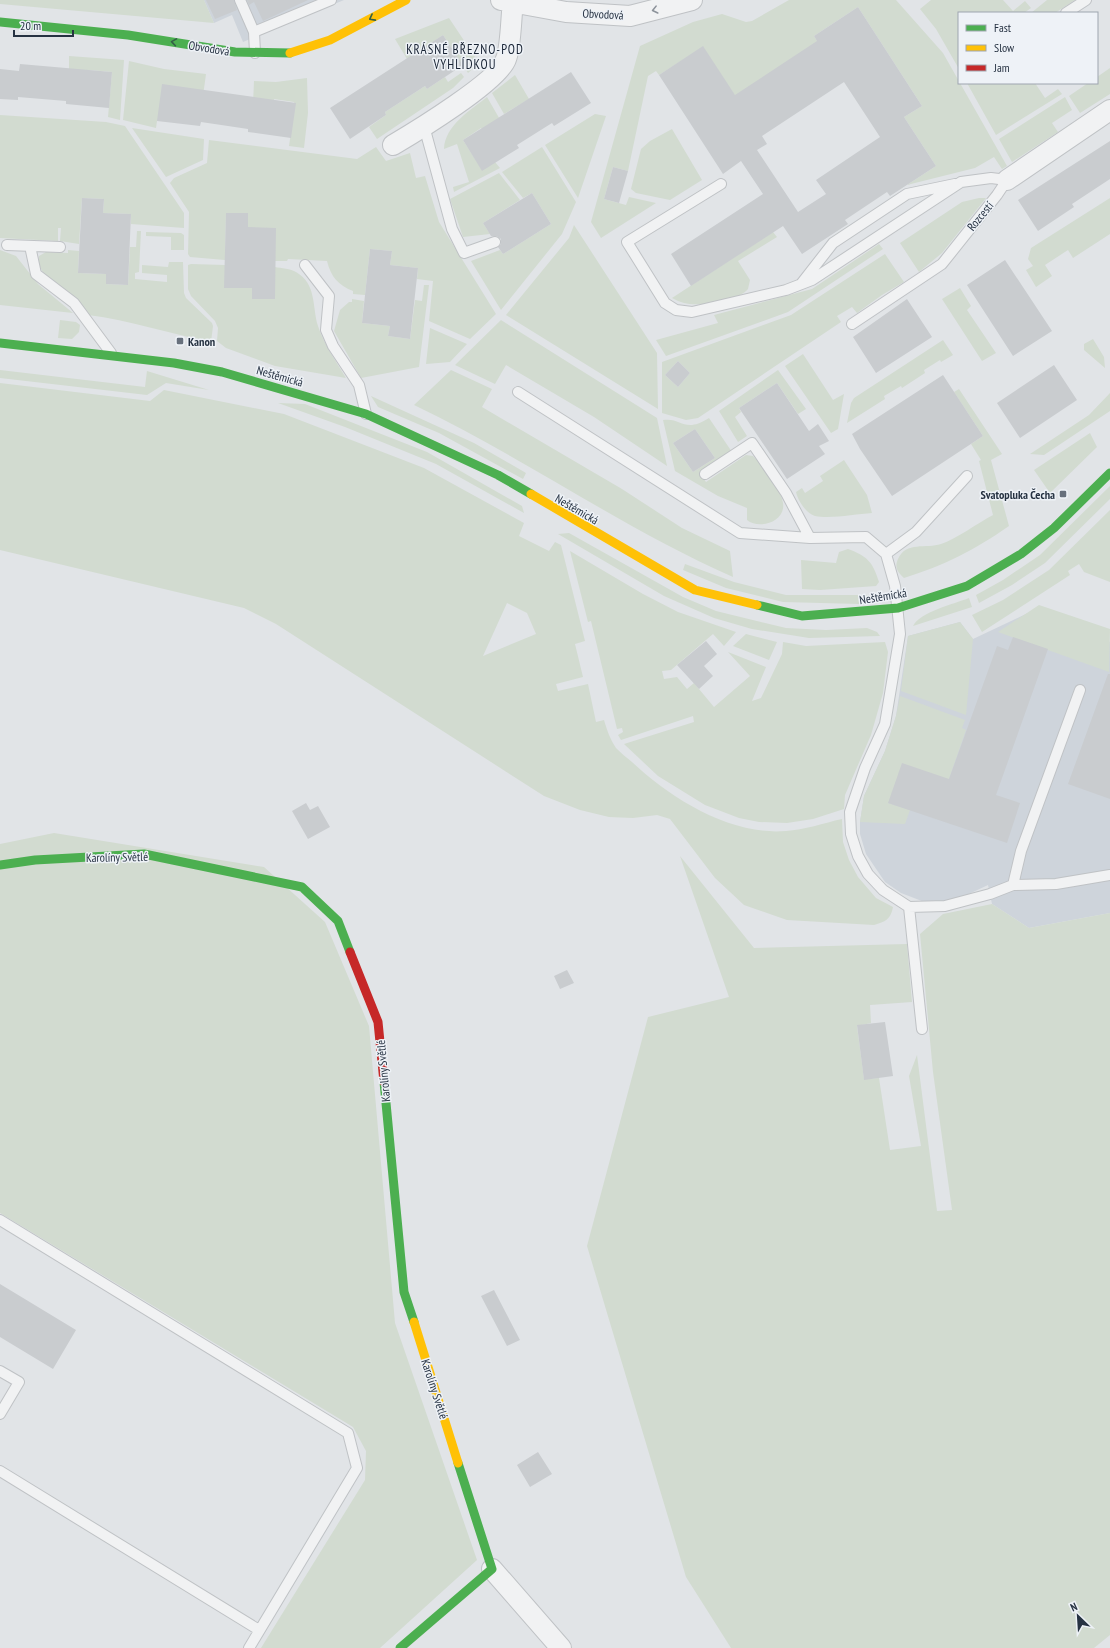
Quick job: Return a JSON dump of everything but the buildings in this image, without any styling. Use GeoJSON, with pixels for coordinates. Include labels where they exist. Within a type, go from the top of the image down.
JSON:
{"type":"FeatureCollection","features":[{"type":"Feature","properties":{"kind":"street","name":"Obvodová"},"geometry":{"type":"LineString","coordinates":[[0,22],[128,35],[235,52],[287,54],[330,40],[406,0]]}},
{"type":"Feature","properties":{"kind":"street","name":"Obvodová"},"geometry":{"type":"LineString","coordinates":[[393,145],[424,126],[491,78],[506,60],[507,1],[566,12],[630,16],[690,0]]}},
{"type":"Feature","properties":{"kind":"street","name":"Rozcestí"},"geometry":{"type":"LineString","coordinates":[[1007,180],[1110,110]]}},
{"type":"Feature","properties":{"kind":"street","name":"Neštěmická"},"geometry":{"type":"LineString","coordinates":[[0,343],[174,363],[222,372],[366,414],[498,475],[695,590],[802,616],[898,608],[968,586],[1021,554],[1054,528],[1110,473]]}},
{"type":"Feature","properties":{"kind":"street","name":"Karolíny Světlé"},"geometry":{"type":"LineString","coordinates":[[0,865],[35,860],[144,854],[302,887],[338,921],[378,1022],[404,1292],[492,1569],[561,1648]]}},
{"type":"Feature","properties":{"kind":"street"},"geometry":{"type":"LineString","coordinates":[[400,1648],[492,1569]]}},
{"type":"Feature","properties":{"kind":"lane"},"geometry":{"type":"LineString","coordinates":[[240,0],[254,32],[255,53]]}},
{"type":"Feature","properties":{"kind":"lane"},"geometry":{"type":"LineString","coordinates":[[254,32],[308,4],[331,0]]}},
{"type":"Feature","properties":{"kind":"lane"},"geometry":{"type":"LineString","coordinates":[[1068,12],[1086,0]]}},
{"type":"Feature","properties":{"kind":"lane"},"geometry":{"type":"LineString","coordinates":[[424,126],[452,229],[464,253],[495,242]]}},
{"type":"Feature","properties":{"kind":"lane"},"geometry":{"type":"LineString","coordinates":[[800,285],[833,243],[907,194],[961,182],[991,178],[1007,180]]}},
{"type":"Feature","properties":{"kind":"lane","name":"Rozcestí"},"geometry":{"type":"LineString","coordinates":[[852,324],[942,264],[997,195],[1007,180]]}},
{"type":"Feature","properties":{"kind":"lane"},"geometry":{"type":"LineString","coordinates":[[721,184],[627,242],[665,303],[676,310],[692,312],[786,290],[812,280],[961,182]]}},
{"type":"Feature","properties":{"kind":"lane"},"geometry":{"type":"LineString","coordinates":[[7,245],[60,247]]}},
{"type":"Feature","properties":{"kind":"lane"},"geometry":{"type":"LineString","coordinates":[[30,246],[36,274],[74,303],[113,357]]}},
{"type":"Feature","properties":{"kind":"lane"},"geometry":{"type":"LineString","coordinates":[[305,265],[329,296],[326,330],[333,346],[359,385],[366,414]]}},
{"type":"Feature","properties":{"kind":"lane"},"geometry":{"type":"LineString","coordinates":[[518,392],[740,533],[810,538],[866,537],[886,554],[898,608],[900,634],[885,724],[865,768],[850,812],[851,834],[858,856],[868,874],[883,890],[909,907],[945,906],[990,894],[1013,885],[1056,884],[1110,875]]}},
{"type":"Feature","properties":{"kind":"lane"},"geometry":{"type":"LineString","coordinates":[[705,474],[752,443],[786,493],[810,538]]}},
{"type":"Feature","properties":{"kind":"lane"},"geometry":{"type":"LineString","coordinates":[[886,554],[916,532],[967,476]]}},
{"type":"Feature","properties":{"kind":"lane"},"geometry":{"type":"LineString","coordinates":[[1013,885],[1021,851],[1080,690]]}},
{"type":"Feature","properties":{"kind":"lane"},"geometry":{"type":"LineString","coordinates":[[909,907],[922,1029]]}},
{"type":"Feature","properties":{"kind":"lane"},"geometry":{"type":"LineString","coordinates":[[0,1220],[348,1433],[357,1468],[249,1648]]}},
{"type":"Feature","properties":{"kind":"lane"},"geometry":{"type":"LineString","coordinates":[[0,1371],[19,1382],[0,1414]]}},
{"type":"Feature","properties":{"kind":"lane"},"geometry":{"type":"LineString","coordinates":[[0,1471],[259,1630]]}},
{"type":"Feature","properties":{"kind":"shaded area"},"geometry":{"type":"Polygon","coordinates":[[[0,0],[204,0],[214,23],[0,4],[0,0]]]}},
{"type":"Feature","properties":{"kind":"shaded area"},"geometry":{"type":"Polygon","coordinates":[[[204,0],[344,0],[243,42],[232,15],[214,23],[204,0]]]}},
{"type":"Feature","properties":{"kind":"shaded area"},"geometry":{"type":"Polygon","coordinates":[[[789,0],[896,0],[943,53],[958,79],[958,84],[961,84],[1007,166],[1002,169],[994,157],[975,168],[907,185],[936,166],[904,117],[922,106],[858,7],[814,36],[825,53],[743,108],[703,47],[659,75],[656,71],[648,76],[628,171],[613,167],[604,199],[626,205],[629,197],[656,203],[601,238],[591,222],[640,46],[693,22],[722,14],[746,22],[752,21],[789,0]]]}},
{"type":"Feature","properties":{"kind":"shaded area"},"geometry":{"type":"Polygon","coordinates":[[[931,0],[1003,0],[1013,11],[1025,1],[1031,8],[1025,12],[958,12],[958,67],[936,29],[920,9],[931,0]]]}},
{"type":"Feature","properties":{"kind":"shaded area"},"geometry":{"type":"Polygon","coordinates":[[[1047,0],[1075,0],[1057,12],[1032,12],[1047,0]]]}},
{"type":"Feature","properties":{"kind":"shaded area"},"geometry":{"type":"Polygon","coordinates":[[[449,18],[479,63],[468,73],[443,35],[407,59],[395,39],[449,18]]]}},
{"type":"Feature","properties":{"kind":"shaded area"},"geometry":{"type":"Polygon","coordinates":[[[69,56],[124,60],[120,120],[108,117],[112,72],[90,70],[69,75],[69,56]]]}},
{"type":"Feature","properties":{"kind":"shaded area"},"geometry":{"type":"Polygon","coordinates":[[[129,61],[164,69],[206,74],[203,96],[157,121],[156,128],[123,120],[129,61]]]}},
{"type":"Feature","properties":{"kind":"shaded area"},"geometry":{"type":"Polygon","coordinates":[[[1110,68],[1110,94],[1080,113],[1069,96],[1087,84],[1098,84],[1098,76],[1110,68]]]}},
{"type":"Feature","properties":{"kind":"shaded area"},"geometry":{"type":"Polygon","coordinates":[[[461,73],[464,77],[453,88],[377,139],[369,127],[386,115],[385,112],[425,86],[427,89],[445,77],[448,82],[461,73]]]}},
{"type":"Feature","properties":{"kind":"shaded area"},"geometry":{"type":"Polygon","coordinates":[[[515,75],[529,99],[504,114],[492,93],[515,75]]]}},
{"type":"Feature","properties":{"kind":"shaded area"},"geometry":{"type":"Polygon","coordinates":[[[307,78],[308,113],[304,148],[289,146],[295,105],[294,102],[274,99],[273,106],[253,104],[254,81],[276,82],[307,78]]]}},
{"type":"Feature","properties":{"kind":"shaded area"},"geometry":{"type":"Polygon","coordinates":[[[968,84],[1036,84],[1045,98],[1058,89],[1062,94],[996,135],[968,84]]]}},
{"type":"Feature","properties":{"kind":"shaded area"},"geometry":{"type":"Polygon","coordinates":[[[487,97],[502,123],[485,133],[481,128],[463,140],[482,170],[495,162],[500,168],[454,192],[453,187],[469,182],[457,144],[444,149],[445,140],[454,125],[487,97]]]}},
{"type":"Feature","properties":{"kind":"shaded area"},"geometry":{"type":"Polygon","coordinates":[[[1065,97],[1072,110],[1052,123],[1058,132],[1012,162],[999,139],[1065,97]]]}},
{"type":"Feature","properties":{"kind":"shaded area"},"geometry":{"type":"Polygon","coordinates":[[[595,114],[606,116],[578,198],[545,145],[595,114]]]}},
{"type":"Feature","properties":{"kind":"shaded area"},"geometry":{"type":"Polygon","coordinates":[[[0,115],[106,122],[125,126],[184,213],[184,228],[131,224],[131,214],[103,213],[104,199],[82,198],[79,244],[60,241],[61,228],[58,228],[58,241],[0,238],[0,115]]]}},
{"type":"Feature","properties":{"kind":"shaded area"},"geometry":{"type":"Polygon","coordinates":[[[132,128],[204,139],[203,160],[166,177],[132,128]]]}},
{"type":"Feature","properties":{"kind":"shaded area"},"geometry":{"type":"Polygon","coordinates":[[[672,129],[702,180],[670,200],[636,193],[631,189],[641,149],[650,141],[672,129]]]}},
{"type":"Feature","properties":{"kind":"shaded area"},"geometry":{"type":"Polygon","coordinates":[[[209,140],[357,159],[376,147],[386,161],[410,153],[416,178],[425,176],[439,222],[496,314],[470,339],[429,321],[433,281],[417,279],[418,268],[390,265],[392,251],[370,249],[365,295],[353,294],[353,291],[343,286],[336,280],[327,261],[288,259],[287,261],[275,261],[248,227],[248,213],[226,213],[225,260],[190,257],[188,254],[189,212],[170,183],[174,178],[207,163],[209,140]]]}},
{"type":"Feature","properties":{"kind":"shaded area"},"geometry":{"type":"Polygon","coordinates":[[[542,147],[576,202],[562,234],[501,310],[471,261],[500,250],[503,254],[551,224],[532,193],[523,198],[502,172],[542,147]]]}},
{"type":"Feature","properties":{"kind":"shaded area"},"geometry":{"type":"Polygon","coordinates":[[[499,173],[520,200],[483,223],[490,234],[463,237],[450,199],[499,173]]]}},
{"type":"Feature","properties":{"kind":"shaded area"},"geometry":{"type":"Polygon","coordinates":[[[986,198],[942,253],[919,272],[900,243],[962,202],[986,198]]]}},
{"type":"Feature","properties":{"kind":"shaded area"},"geometry":{"type":"Polygon","coordinates":[[[1110,198],[1110,234],[1073,258],[1068,250],[1045,265],[1052,276],[1036,287],[1026,270],[1033,266],[1028,259],[1031,248],[1110,198]]]}},
{"type":"Feature","properties":{"kind":"shaded area"},"geometry":{"type":"Polygon","coordinates":[[[574,225],[657,353],[658,409],[506,315],[569,238],[574,225]]]}},
{"type":"Feature","properties":{"kind":"shaded area"},"geometry":{"type":"Polygon","coordinates":[[[137,231],[141,231],[139,272],[135,273],[135,279],[167,282],[167,275],[142,273],[142,265],[168,267],[169,262],[183,262],[184,293],[186,298],[212,323],[211,342],[119,320],[88,315],[76,299],[50,280],[41,270],[39,256],[46,252],[68,253],[68,250],[79,251],[78,273],[106,274],[106,284],[128,285],[130,247],[136,247],[137,231]]]}},
{"type":"Feature","properties":{"kind":"shaded area"},"geometry":{"type":"Polygon","coordinates":[[[146,232],[181,233],[184,235],[184,250],[171,250],[171,237],[146,236],[146,232]]]}},
{"type":"Feature","properties":{"kind":"shaded area"},"geometry":{"type":"Polygon","coordinates":[[[773,232],[777,237],[738,261],[750,280],[748,289],[743,293],[727,300],[699,304],[684,303],[672,298],[773,232]]]}},
{"type":"Feature","properties":{"kind":"shaded area"},"geometry":{"type":"Polygon","coordinates":[[[879,244],[883,249],[788,312],[666,356],[656,340],[718,323],[714,315],[812,289],[879,244]]]}},
{"type":"Feature","properties":{"kind":"shaded area"},"geometry":{"type":"Polygon","coordinates":[[[0,250],[16,256],[38,284],[73,313],[0,305],[0,250]]]}},
{"type":"Feature","properties":{"kind":"shaded area"},"geometry":{"type":"Polygon","coordinates":[[[885,254],[904,282],[882,295],[857,313],[852,307],[837,316],[841,322],[698,418],[686,420],[662,413],[662,362],[791,315],[885,254]],[[678,361],[665,375],[678,387],[690,373],[678,361]]]}},
{"type":"Feature","properties":{"kind":"shaded area"},"geometry":{"type":"Polygon","coordinates":[[[188,265],[225,265],[225,288],[252,288],[252,299],[275,299],[275,267],[289,269],[303,277],[311,289],[318,326],[330,353],[346,378],[275,366],[226,348],[217,341],[218,328],[215,321],[191,296],[188,289],[188,265]]]}},
{"type":"Feature","properties":{"kind":"shaded area"},"geometry":{"type":"Polygon","coordinates":[[[424,285],[429,285],[419,367],[361,378],[334,331],[340,310],[349,302],[352,302],[352,299],[364,301],[362,323],[390,326],[388,336],[410,339],[415,300],[422,301],[424,285]]]}},
{"type":"Feature","properties":{"kind":"shaded area"},"geometry":{"type":"Polygon","coordinates":[[[960,288],[971,306],[967,310],[996,353],[982,361],[942,299],[960,288]]]}},
{"type":"Feature","properties":{"kind":"shaded area"},"geometry":{"type":"Polygon","coordinates":[[[60,320],[76,322],[80,325],[79,332],[72,339],[58,338],[60,320]]]}},
{"type":"Feature","properties":{"kind":"shaded area"},"geometry":{"type":"Polygon","coordinates":[[[501,320],[657,418],[667,466],[594,417],[506,365],[495,384],[455,365],[501,320]]]}},
{"type":"Feature","properties":{"kind":"shaded area"},"geometry":{"type":"Polygon","coordinates":[[[430,328],[467,344],[450,362],[426,364],[430,328]]]}},
{"type":"Feature","properties":{"kind":"shaded area"},"geometry":{"type":"Polygon","coordinates":[[[1093,339],[1104,357],[1105,368],[1084,350],[1084,344],[1093,339]]]}},
{"type":"Feature","properties":{"kind":"shaded area"},"geometry":{"type":"Polygon","coordinates":[[[943,340],[953,355],[941,362],[940,360],[924,370],[925,373],[902,388],[901,386],[884,396],[885,399],[847,423],[851,403],[854,398],[943,340]]]}},
{"type":"Feature","properties":{"kind":"shaded area"},"geometry":{"type":"Polygon","coordinates":[[[803,354],[833,400],[844,394],[838,429],[831,433],[785,366],[803,354]]]}},
{"type":"Feature","properties":{"kind":"shaded area"},"geometry":{"type":"Polygon","coordinates":[[[0,370],[145,387],[147,371],[209,390],[166,383],[147,395],[0,378],[0,370]]]}},
{"type":"Feature","properties":{"kind":"shaded area"},"geometry":{"type":"Polygon","coordinates":[[[451,370],[492,389],[482,407],[622,489],[682,528],[730,551],[733,577],[652,537],[494,447],[414,405],[451,370]]]}},
{"type":"Feature","properties":{"kind":"shaded area"},"geometry":{"type":"Polygon","coordinates":[[[778,370],[806,409],[798,414],[777,383],[739,408],[741,412],[735,417],[747,436],[738,442],[719,411],[778,370]]]}},
{"type":"Feature","properties":{"kind":"shaded area"},"geometry":{"type":"Polygon","coordinates":[[[0,383],[150,401],[164,390],[284,414],[424,468],[524,523],[519,536],[549,551],[555,542],[561,545],[585,641],[575,644],[583,677],[556,684],[558,691],[588,684],[596,722],[604,720],[610,738],[618,750],[664,789],[703,812],[723,821],[765,831],[786,831],[807,828],[842,819],[843,842],[849,860],[858,877],[876,898],[893,907],[891,914],[881,923],[874,925],[787,920],[744,905],[715,878],[670,819],[657,815],[633,818],[609,817],[580,810],[544,796],[276,624],[244,608],[0,550],[0,383]],[[507,603],[483,656],[536,634],[527,613],[507,603]]]}},
{"type":"Feature","properties":{"kind":"shaded area"},"geometry":{"type":"Polygon","coordinates":[[[959,389],[1002,454],[991,460],[1009,526],[983,543],[946,562],[904,578],[898,572],[896,565],[902,553],[906,550],[947,542],[993,515],[979,461],[981,460],[971,444],[983,436],[954,392],[959,389]]]}},
{"type":"Feature","properties":{"kind":"shaded area"},"geometry":{"type":"Polygon","coordinates":[[[1110,393],[1110,411],[1044,455],[1030,454],[1089,415],[1110,393]]]}},
{"type":"Feature","properties":{"kind":"shaded area"},"geometry":{"type":"Polygon","coordinates":[[[371,396],[474,443],[526,473],[523,479],[439,433],[378,407],[371,396]]]}},
{"type":"Feature","properties":{"kind":"shaded area"},"geometry":{"type":"Polygon","coordinates":[[[278,403],[305,404],[427,452],[522,506],[524,513],[436,464],[345,427],[278,403]]]}},
{"type":"Feature","properties":{"kind":"shaded area"},"geometry":{"type":"Polygon","coordinates":[[[709,418],[732,452],[700,473],[706,482],[746,455],[753,456],[762,465],[782,497],[783,510],[776,519],[764,524],[752,523],[747,520],[747,508],[718,496],[675,471],[663,420],[675,421],[688,425],[701,423],[709,418]],[[695,429],[673,443],[693,472],[715,458],[695,429]]]}},
{"type":"Feature","properties":{"kind":"shaded area"},"geometry":{"type":"Polygon","coordinates":[[[1090,433],[1097,447],[1050,493],[1034,470],[1090,433]]]}},
{"type":"Feature","properties":{"kind":"shaded area"},"geometry":{"type":"Polygon","coordinates":[[[844,460],[867,495],[872,513],[828,517],[815,516],[803,506],[796,492],[802,488],[805,493],[823,481],[820,476],[844,460]]]}},
{"type":"Feature","properties":{"kind":"shaded area"},"geometry":{"type":"Polygon","coordinates":[[[1110,486],[1110,499],[1045,563],[1012,585],[979,603],[976,595],[1003,580],[1040,555],[1110,486]]]}},
{"type":"Feature","properties":{"kind":"shaded area"},"geometry":{"type":"Polygon","coordinates":[[[1110,510],[1110,582],[1084,572],[1079,564],[1068,571],[1070,575],[982,632],[972,615],[1003,600],[1049,570],[1110,510]]]}},
{"type":"Feature","properties":{"kind":"shaded area"},"geometry":{"type":"Polygon","coordinates":[[[569,533],[683,597],[716,611],[786,628],[826,630],[867,628],[877,632],[880,636],[809,638],[752,629],[714,618],[664,596],[558,534],[569,533]]]}},
{"type":"Feature","properties":{"kind":"shaded area"},"geometry":{"type":"Polygon","coordinates":[[[848,549],[865,557],[872,565],[879,582],[876,586],[820,590],[802,589],[801,560],[836,563],[839,552],[848,549]]]}},
{"type":"Feature","properties":{"kind":"shaded area"},"geometry":{"type":"Polygon","coordinates":[[[570,551],[643,594],[678,612],[736,632],[724,646],[713,634],[671,670],[662,671],[664,679],[677,677],[687,689],[694,683],[714,707],[750,676],[728,652],[766,667],[752,701],[761,698],[782,654],[783,642],[806,646],[885,642],[888,652],[883,693],[871,735],[845,795],[844,809],[813,819],[787,823],[759,822],[739,818],[705,805],[658,776],[624,744],[694,722],[693,716],[621,740],[618,735],[623,732],[622,728],[617,729],[591,621],[588,622],[570,551]]]}},
{"type":"Feature","properties":{"kind":"shaded area"},"geometry":{"type":"Polygon","coordinates":[[[685,564],[734,582],[786,595],[870,595],[859,604],[783,602],[726,588],[683,570],[685,564]]]}},
{"type":"Feature","properties":{"kind":"shaded area"},"geometry":{"type":"Polygon","coordinates":[[[969,598],[972,607],[913,626],[917,621],[930,613],[969,598]]]}},
{"type":"Feature","properties":{"kind":"shaded area"},"geometry":{"type":"Polygon","coordinates":[[[1039,605],[1110,629],[1109,672],[998,632],[1039,605]]]}},
{"type":"Feature","properties":{"kind":"shaded area"},"geometry":{"type":"Polygon","coordinates":[[[1028,613],[1110,642],[1110,913],[1029,928],[992,904],[988,885],[956,900],[927,903],[901,893],[885,882],[866,854],[860,834],[860,822],[864,796],[885,751],[896,716],[908,636],[960,622],[973,639],[1028,613]]]}},
{"type":"Feature","properties":{"kind":"shaded area"},"geometry":{"type":"Polygon","coordinates":[[[960,622],[973,639],[966,715],[901,691],[908,636],[960,622]]]}},
{"type":"Feature","properties":{"kind":"shaded area"},"geometry":{"type":"Polygon","coordinates":[[[746,634],[777,642],[769,660],[733,646],[746,634]]]}},
{"type":"Feature","properties":{"kind":"shaded area"},"geometry":{"type":"Polygon","coordinates":[[[900,696],[965,720],[962,728],[966,730],[949,779],[888,803],[910,810],[905,824],[860,822],[864,796],[885,751],[896,716],[900,696]]]}},
{"type":"Feature","properties":{"kind":"shaded area"},"geometry":{"type":"Polygon","coordinates":[[[54,833],[264,867],[325,922],[369,1026],[395,1323],[477,1560],[380,1648],[261,1648],[365,1480],[366,1451],[353,1427],[0,1213],[0,844],[54,833]]]}},
{"type":"Feature","properties":{"kind":"shaded area"},"geometry":{"type":"Polygon","coordinates":[[[680,856],[754,948],[907,944],[912,1002],[870,1005],[871,1023],[857,1026],[864,1079],[879,1078],[890,1150],[921,1146],[909,1076],[917,1055],[937,1211],[952,1210],[933,1072],[920,934],[943,914],[992,904],[1029,928],[1110,913],[1110,1635],[1094,1648],[731,1648],[686,1577],[587,1246],[648,1017],[729,997],[680,856]]]}},
{"type":"Feature","properties":{"kind":"traffic: fast"},"geometry":{"type":"LineString","coordinates":[[0,22],[128,35],[235,52],[290,53]]}},
{"type":"Feature","properties":{"kind":"traffic: fast"},"geometry":{"type":"LineString","coordinates":[[0,343],[174,363],[222,372],[366,414],[498,475],[531,494]]}},
{"type":"Feature","properties":{"kind":"traffic: fast"},"geometry":{"type":"LineString","coordinates":[[757,605],[802,616],[898,608],[967,586],[1021,554],[1054,528],[1110,473]]}},
{"type":"Feature","properties":{"kind":"traffic: fast"},"geometry":{"type":"LineString","coordinates":[[0,865],[35,860],[144,854],[302,887],[338,921],[350,952]]}},
{"type":"Feature","properties":{"kind":"traffic: fast"},"geometry":{"type":"LineString","coordinates":[[384,1082],[404,1292],[414,1322]]}},
{"type":"Feature","properties":{"kind":"traffic: fast"},"geometry":{"type":"LineString","coordinates":[[400,1648],[492,1569],[458,1463]]}},
{"type":"Feature","properties":{"kind":"traffic: slow"},"geometry":{"type":"LineString","coordinates":[[290,53],[330,40],[406,0]]}},
{"type":"Feature","properties":{"kind":"traffic: slow"},"geometry":{"type":"LineString","coordinates":[[531,494],[695,590],[757,605]]}},
{"type":"Feature","properties":{"kind":"traffic: slow"},"geometry":{"type":"LineString","coordinates":[[414,1322],[458,1463]]}},
{"type":"Feature","properties":{"kind":"traffic: jam"},"geometry":{"type":"LineString","coordinates":[[350,952],[378,1022],[384,1082]]}},
{"type":"Feature","properties":{"kind":"place","name":"Kanon"},"geometry":{"type":"Point","coordinates":[180,341]}},
{"type":"Feature","properties":{"kind":"place","name":"Svatopluka Čecha"},"geometry":{"type":"Point","coordinates":[1063,494]}},
{"type":"Feature","properties":{"kind":"district","name":"KRÁSNÉ BŘEZNO-POD VYHLÍDKOU"},"geometry":{"type":"Point","coordinates":[465,56]}}]}
